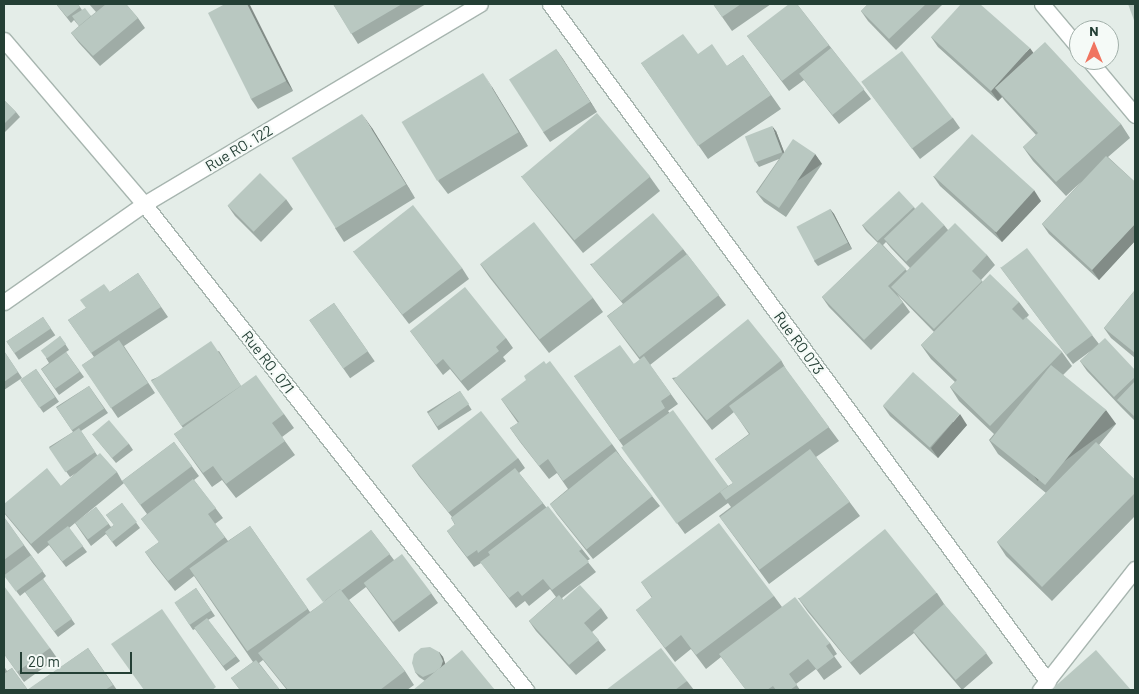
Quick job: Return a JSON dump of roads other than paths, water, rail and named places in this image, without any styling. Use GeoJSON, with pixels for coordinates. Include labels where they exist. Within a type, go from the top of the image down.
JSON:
{"type":"FeatureCollection","features":[{"type":"Feature","properties":{"kind":"street","name":"Rue RO. 122"},"geometry":{"type":"LineString","coordinates":[[4,302],[144,204],[480,4]]}},
{"type":"Feature","properties":{"kind":"street","name":"Rue RO 073"},"geometry":{"type":"LineString","coordinates":[[550,4],[1044,686]]}},
{"type":"Feature","properties":{"kind":"street"},"geometry":{"type":"LineString","coordinates":[[1042,4],[1069,36]]}},
{"type":"Feature","properties":{"kind":"street","name":"Rue RO. 071"},"geometry":{"type":"LineString","coordinates":[[4,40],[144,204],[526,690]]}},
{"type":"Feature","properties":{"kind":"street"},"geometry":{"type":"LineString","coordinates":[[1097,70],[1135,115]]}},
{"type":"Feature","properties":{"kind":"street"},"geometry":{"type":"LineString","coordinates":[[1044,686],[1135,569]]}}]}
